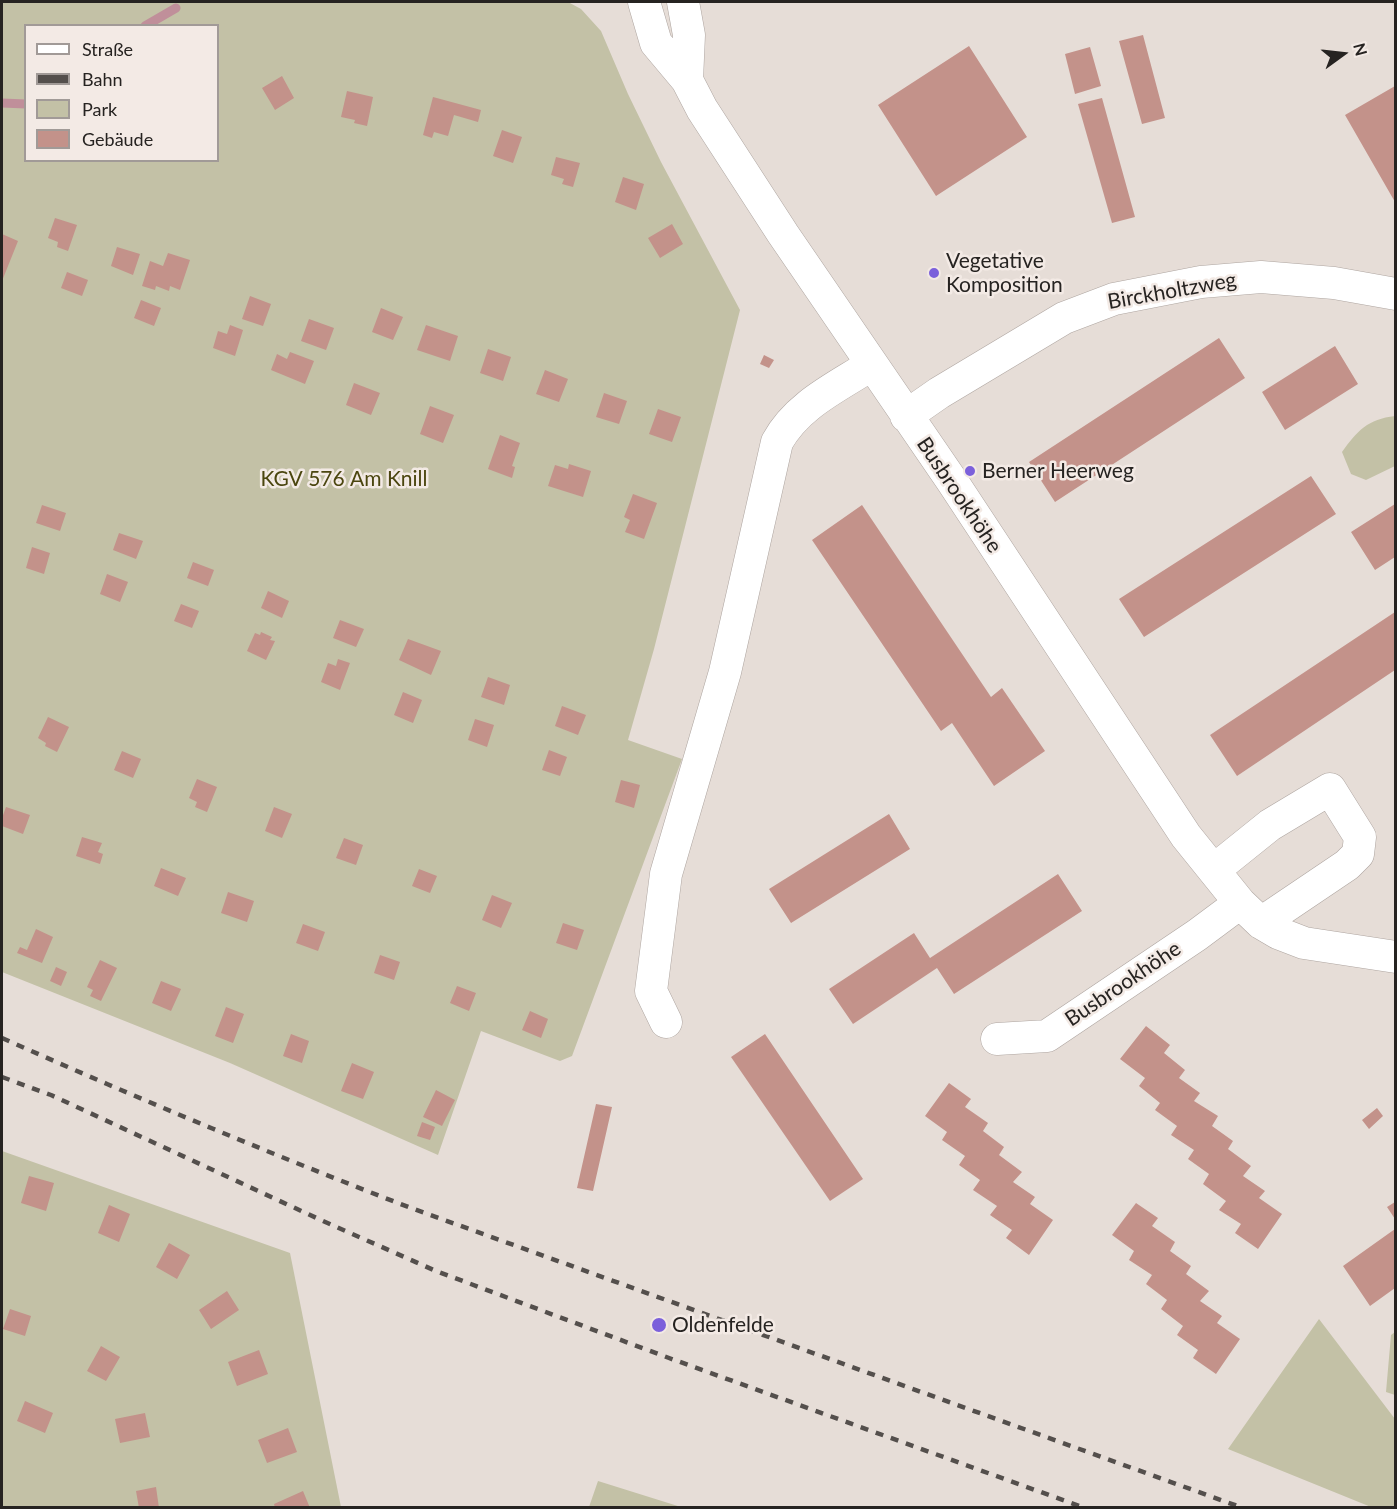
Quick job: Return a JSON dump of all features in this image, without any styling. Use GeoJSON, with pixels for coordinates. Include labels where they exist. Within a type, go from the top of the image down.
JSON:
{"type":"FeatureCollection","features":[{"type":"Feature","properties":{"kind":"street","name":"Busbrookhöhe"},"geometry":{"type":"LineString","coordinates":[[644,2],[657,43],[687,80],[702,109],[783,234],[952,481],[1186,836],[1251,913],[1278,933],[1305,943],[1395,957]]}},
{"type":"Feature","properties":{"kind":"street","name":"Busbrookhöhe"},"geometry":{"type":"LineString","coordinates":[[683,2],[689,35],[687,80]]}},
{"type":"Feature","properties":{"kind":"street","name":"Birckholtzweg"},"geometry":{"type":"LineString","coordinates":[[906,416],[939,393],[1064,318],[1114,299],[1201,282],[1261,277],[1334,283],[1395,294]]}},
{"type":"Feature","properties":{"kind":"street"},"geometry":{"type":"LineString","coordinates":[[666,1022],[651,991],[666,874],[726,672],[777,442],[785,427],[802,410],[871,365]]}},
{"type":"Feature","properties":{"kind":"street"},"geometry":{"type":"LineString","coordinates":[[1214,870],[1270,825],[1330,789],[1360,837],[1358,854],[1347,865],[1251,913]]}},
{"type":"Feature","properties":{"kind":"street","name":"Busbrookhöhe"},"geometry":{"type":"LineString","coordinates":[[997,1039],[1047,1036],[1197,935],[1251,913]]}},
{"type":"Feature","properties":{"kind":"green space","name":"KGV 576 Am Knill"},"geometry":{"type":"Polygon","coordinates":[[[2,2],[568,2],[581,9],[601,31],[661,162],[740,310],[654,649],[628,740],[682,759],[572,1056],[560,1061],[481,1031],[438,1155],[230,1063],[2,972],[2,2]]]}},
{"type":"Feature","properties":{"kind":"green space"},"geometry":{"type":"Polygon","coordinates":[[[1395,416],[1395,466],[1366,480],[1351,474],[1342,452],[1347,445],[1370,423],[1395,416]]]}},
{"type":"Feature","properties":{"kind":"green space"},"geometry":{"type":"Polygon","coordinates":[[[2,1151],[290,1253],[341,1507],[2,1508],[2,1151]]]}},
{"type":"Feature","properties":{"kind":"green space"},"geometry":{"type":"Polygon","coordinates":[[[1319,1319],[1395,1419],[1395,1507],[1371,1507],[1228,1449],[1319,1319]]]}},
{"type":"Feature","properties":{"kind":"green space"},"geometry":{"type":"Polygon","coordinates":[[[1395,1332],[1395,1395],[1386,1392],[1391,1335],[1395,1332]]]}},
{"type":"Feature","properties":{"kind":"green space"},"geometry":{"type":"Polygon","coordinates":[[[598,1481],[681,1507],[589,1507],[598,1481]]]}},
{"type":"Feature","properties":{"kind":"building"},"geometry":{"type":"Polygon","coordinates":[[[1143,35],[1165,118],[1142,124],[1119,41],[1143,35]]]}},
{"type":"Feature","properties":{"kind":"building"},"geometry":{"type":"Polygon","coordinates":[[[969,46],[1027,137],[936,196],[878,105],[969,46]]]}},
{"type":"Feature","properties":{"kind":"building"},"geometry":{"type":"Polygon","coordinates":[[[1090,47],[1101,86],[1075,94],[1065,54],[1090,47]]]}},
{"type":"Feature","properties":{"kind":"building"},"geometry":{"type":"Polygon","coordinates":[[[282,76],[294,98],[275,110],[262,88],[282,76]]]}},
{"type":"Feature","properties":{"kind":"building"},"geometry":{"type":"Polygon","coordinates":[[[1395,86],[1395,202],[1345,115],[1395,86]]]}},
{"type":"Feature","properties":{"kind":"building"},"geometry":{"type":"Polygon","coordinates":[[[347,91],[373,97],[367,126],[341,117],[347,91]]]}},
{"type":"Feature","properties":{"kind":"building"},"geometry":{"type":"Polygon","coordinates":[[[433,97],[481,110],[478,122],[454,115],[448,136],[434,132],[432,138],[423,135],[433,97]]]}},
{"type":"Feature","properties":{"kind":"building"},"geometry":{"type":"Polygon","coordinates":[[[1102,98],[1135,217],[1112,223],[1078,104],[1102,98]]]}},
{"type":"Feature","properties":{"kind":"building"},"geometry":{"type":"Polygon","coordinates":[[[502,130],[522,137],[513,163],[493,156],[502,130]]]}},
{"type":"Feature","properties":{"kind":"building"},"geometry":{"type":"Polygon","coordinates":[[[556,157],[580,163],[573,187],[562,184],[564,179],[551,175],[556,157]]]}},
{"type":"Feature","properties":{"kind":"building"},"geometry":{"type":"Polygon","coordinates":[[[623,177],[644,184],[636,210],[615,202],[623,177]]]}},
{"type":"Feature","properties":{"kind":"building"},"geometry":{"type":"Polygon","coordinates":[[[55,218],[77,225],[68,251],[57,247],[58,242],[48,238],[55,218]]]}},
{"type":"Feature","properties":{"kind":"building"},"geometry":{"type":"Polygon","coordinates":[[[672,224],[683,244],[660,258],[648,238],[672,224]]]}},
{"type":"Feature","properties":{"kind":"building"},"geometry":{"type":"Polygon","coordinates":[[[2,234],[18,241],[2,281],[2,234]]]}},
{"type":"Feature","properties":{"kind":"building"},"geometry":{"type":"Polygon","coordinates":[[[117,247],[140,254],[133,275],[111,266],[117,247]]]}},
{"type":"Feature","properties":{"kind":"building"},"geometry":{"type":"Polygon","coordinates":[[[168,253],[190,260],[180,290],[170,286],[169,291],[156,286],[155,290],[142,286],[150,261],[163,266],[168,253]]]}},
{"type":"Feature","properties":{"kind":"building"},"geometry":{"type":"Polygon","coordinates":[[[67,272],[88,280],[82,296],[61,288],[67,272]]]}},
{"type":"Feature","properties":{"kind":"building"},"geometry":{"type":"Polygon","coordinates":[[[250,296],[271,304],[263,326],[242,319],[250,296]]]}},
{"type":"Feature","properties":{"kind":"building"},"geometry":{"type":"Polygon","coordinates":[[[141,300],[161,308],[154,326],[134,318],[141,300]]]}},
{"type":"Feature","properties":{"kind":"building"},"geometry":{"type":"Polygon","coordinates":[[[381,308],[403,317],[393,340],[372,332],[381,308]]]}},
{"type":"Feature","properties":{"kind":"building"},"geometry":{"type":"Polygon","coordinates":[[[309,319],[334,328],[326,350],[301,341],[309,319]]]}},
{"type":"Feature","properties":{"kind":"building"},"geometry":{"type":"Polygon","coordinates":[[[230,325],[243,330],[235,356],[213,348],[218,331],[227,334],[230,325]]]}},
{"type":"Feature","properties":{"kind":"building"},"geometry":{"type":"Polygon","coordinates":[[[426,325],[458,336],[450,361],[417,350],[426,325]]]}},
{"type":"Feature","properties":{"kind":"building"},"geometry":{"type":"Polygon","coordinates":[[[1219,338],[1245,378],[1055,502],[1029,462],[1219,338]]]}},
{"type":"Feature","properties":{"kind":"building"},"geometry":{"type":"Polygon","coordinates":[[[1335,346],[1358,384],[1285,430],[1262,392],[1335,346]]]}},
{"type":"Feature","properties":{"kind":"building"},"geometry":{"type":"Polygon","coordinates":[[[488,349],[511,357],[503,381],[480,373],[488,349]]]}},
{"type":"Feature","properties":{"kind":"building"},"geometry":{"type":"Polygon","coordinates":[[[290,352],[314,361],[305,384],[271,370],[277,354],[287,359],[290,352]]]}},
{"type":"Feature","properties":{"kind":"building"},"geometry":{"type":"Polygon","coordinates":[[[764,355],[774,360],[769,368],[760,364],[764,355]]]}},
{"type":"Feature","properties":{"kind":"building"},"geometry":{"type":"Polygon","coordinates":[[[545,370],[568,379],[559,402],[536,394],[545,370]]]}},
{"type":"Feature","properties":{"kind":"building"},"geometry":{"type":"Polygon","coordinates":[[[354,383],[380,393],[371,415],[346,405],[354,383]]]}},
{"type":"Feature","properties":{"kind":"building"},"geometry":{"type":"Polygon","coordinates":[[[604,393],[627,401],[619,424],[596,417],[604,393]]]}},
{"type":"Feature","properties":{"kind":"building"},"geometry":{"type":"Polygon","coordinates":[[[430,406],[454,415],[443,443],[420,434],[430,406]]]}},
{"type":"Feature","properties":{"kind":"building"},"geometry":{"type":"Polygon","coordinates":[[[658,409],[681,417],[672,442],[649,434],[658,409]]]}},
{"type":"Feature","properties":{"kind":"building"},"geometry":{"type":"Polygon","coordinates":[[[500,435],[520,443],[512,466],[515,467],[512,478],[488,469],[500,435]]]}},
{"type":"Feature","properties":{"kind":"building"},"geometry":{"type":"Polygon","coordinates":[[[569,464],[591,471],[583,497],[548,486],[555,465],[568,469],[569,464]]]}},
{"type":"Feature","properties":{"kind":"building"},"geometry":{"type":"Polygon","coordinates":[[[1311,476],[1336,514],[1144,637],[1119,599],[1311,476]]]}},
{"type":"Feature","properties":{"kind":"building"},"geometry":{"type":"Polygon","coordinates":[[[633,494],[657,503],[644,539],[625,532],[630,520],[624,517],[633,494]]]}},
{"type":"Feature","properties":{"kind":"building"},"geometry":{"type":"Polygon","coordinates":[[[1395,504],[1395,557],[1375,570],[1351,532],[1395,504]]]}},
{"type":"Feature","properties":{"kind":"building"},"geometry":{"type":"Polygon","coordinates":[[[42,505],[66,513],[60,531],[36,523],[42,505]]]}},
{"type":"Feature","properties":{"kind":"building"},"geometry":{"type":"Polygon","coordinates":[[[862,505],[991,697],[1002,688],[1045,751],[994,786],[952,723],[941,731],[812,540],[862,505]]]}},
{"type":"Feature","properties":{"kind":"building"},"geometry":{"type":"Polygon","coordinates":[[[119,533],[143,541],[136,559],[113,550],[119,533]]]}},
{"type":"Feature","properties":{"kind":"building"},"geometry":{"type":"Polygon","coordinates":[[[32,547],[50,553],[44,574],[26,568],[32,547]]]}},
{"type":"Feature","properties":{"kind":"building"},"geometry":{"type":"Polygon","coordinates":[[[193,562],[214,570],[208,586],[187,578],[193,562]]]}},
{"type":"Feature","properties":{"kind":"building"},"geometry":{"type":"Polygon","coordinates":[[[107,574],[128,582],[120,602],[100,594],[107,574]]]}},
{"type":"Feature","properties":{"kind":"building"},"geometry":{"type":"Polygon","coordinates":[[[268,591],[289,601],[282,618],[261,608],[268,591]]]}},
{"type":"Feature","properties":{"kind":"building"},"geometry":{"type":"Polygon","coordinates":[[[181,604],[199,611],[192,628],[174,621],[181,604]]]}},
{"type":"Feature","properties":{"kind":"building"},"geometry":{"type":"Polygon","coordinates":[[[1395,612],[1395,670],[1237,776],[1210,735],[1395,612]]]}},
{"type":"Feature","properties":{"kind":"building"},"geometry":{"type":"Polygon","coordinates":[[[340,620],[364,629],[356,647],[333,638],[340,620]]]}},
{"type":"Feature","properties":{"kind":"building"},"geometry":{"type":"Polygon","coordinates":[[[261,632],[272,637],[270,640],[275,641],[266,660],[247,651],[255,633],[260,635],[261,632]]]}},
{"type":"Feature","properties":{"kind":"building"},"geometry":{"type":"Polygon","coordinates":[[[408,639],[441,651],[431,675],[399,660],[408,639]]]}},
{"type":"Feature","properties":{"kind":"building"},"geometry":{"type":"Polygon","coordinates":[[[338,659],[350,663],[340,690],[321,682],[328,663],[336,666],[338,659]]]}},
{"type":"Feature","properties":{"kind":"building"},"geometry":{"type":"Polygon","coordinates":[[[488,677],[510,685],[504,705],[481,697],[488,677]]]}},
{"type":"Feature","properties":{"kind":"building"},"geometry":{"type":"Polygon","coordinates":[[[403,692],[422,700],[413,723],[394,715],[403,692]]]}},
{"type":"Feature","properties":{"kind":"building"},"geometry":{"type":"Polygon","coordinates":[[[562,706],[586,715],[578,735],[555,726],[562,706]]]}},
{"type":"Feature","properties":{"kind":"building"},"geometry":{"type":"Polygon","coordinates":[[[48,717],[69,727],[57,752],[45,746],[46,743],[38,738],[48,717]]]}},
{"type":"Feature","properties":{"kind":"building"},"geometry":{"type":"Polygon","coordinates":[[[475,719],[494,725],[487,747],[468,740],[475,719]]]}},
{"type":"Feature","properties":{"kind":"building"},"geometry":{"type":"Polygon","coordinates":[[[549,750],[567,757],[560,776],[542,770],[549,750]]]}},
{"type":"Feature","properties":{"kind":"building"},"geometry":{"type":"Polygon","coordinates":[[[122,751],[141,759],[133,778],[114,770],[122,751]]]}},
{"type":"Feature","properties":{"kind":"building"},"geometry":{"type":"Polygon","coordinates":[[[197,779],[217,787],[207,812],[195,807],[197,802],[189,798],[197,779]]]}},
{"type":"Feature","properties":{"kind":"building"},"geometry":{"type":"Polygon","coordinates":[[[621,780],[640,785],[634,808],[615,802],[621,780]]]}},
{"type":"Feature","properties":{"kind":"building"},"geometry":{"type":"Polygon","coordinates":[[[6,807],[30,815],[23,834],[2,826],[6,807]]]}},
{"type":"Feature","properties":{"kind":"building"},"geometry":{"type":"Polygon","coordinates":[[[274,807],[292,814],[282,838],[265,831],[274,807]]]}},
{"type":"Feature","properties":{"kind":"building"},"geometry":{"type":"Polygon","coordinates":[[[889,814],[910,849],[791,923],[769,889],[889,814]]]}},
{"type":"Feature","properties":{"kind":"building"},"geometry":{"type":"Polygon","coordinates":[[[82,837],[102,843],[98,852],[103,854],[100,864],[76,856],[82,837]]]}},
{"type":"Feature","properties":{"kind":"building"},"geometry":{"type":"Polygon","coordinates":[[[344,838],[363,845],[356,865],[336,858],[344,838]]]}},
{"type":"Feature","properties":{"kind":"building"},"geometry":{"type":"Polygon","coordinates":[[[161,868],[186,878],[178,896],[154,886],[161,868]]]}},
{"type":"Feature","properties":{"kind":"building"},"geometry":{"type":"Polygon","coordinates":[[[419,869],[437,876],[430,893],[412,886],[419,869]]]}},
{"type":"Feature","properties":{"kind":"building"},"geometry":{"type":"Polygon","coordinates":[[[1058,874],[1082,911],[954,994],[937,968],[853,1024],[829,989],[914,933],[930,958],[1058,874]]]}},
{"type":"Feature","properties":{"kind":"building"},"geometry":{"type":"Polygon","coordinates":[[[228,892],[254,901],[247,922],[221,913],[228,892]]]}},
{"type":"Feature","properties":{"kind":"building"},"geometry":{"type":"Polygon","coordinates":[[[492,895],[512,903],[501,928],[482,920],[492,895]]]}},
{"type":"Feature","properties":{"kind":"building"},"geometry":{"type":"Polygon","coordinates":[[[563,923],[584,930],[577,950],[556,943],[563,923]]]}},
{"type":"Feature","properties":{"kind":"building"},"geometry":{"type":"Polygon","coordinates":[[[303,924],[325,932],[318,951],[296,943],[303,924]]]}},
{"type":"Feature","properties":{"kind":"building"},"geometry":{"type":"Polygon","coordinates":[[[36,929],[53,937],[42,963],[17,953],[20,947],[27,950],[36,929]]]}},
{"type":"Feature","properties":{"kind":"building"},"geometry":{"type":"Polygon","coordinates":[[[380,955],[400,962],[394,980],[374,973],[380,955]]]}},
{"type":"Feature","properties":{"kind":"building"},"geometry":{"type":"Polygon","coordinates":[[[100,960],[117,968],[101,1001],[90,996],[93,990],[87,987],[100,960]]]}},
{"type":"Feature","properties":{"kind":"building"},"geometry":{"type":"Polygon","coordinates":[[[56,967],[67,972],[61,986],[50,981],[56,967]]]}},
{"type":"Feature","properties":{"kind":"building"},"geometry":{"type":"Polygon","coordinates":[[[161,981],[181,989],[171,1011],[152,1003],[161,981]]]}},
{"type":"Feature","properties":{"kind":"building"},"geometry":{"type":"Polygon","coordinates":[[[457,986],[476,993],[469,1011],[450,1003],[457,986]]]}},
{"type":"Feature","properties":{"kind":"building"},"geometry":{"type":"Polygon","coordinates":[[[226,1007],[244,1014],[233,1043],[215,1036],[226,1007]]]}},
{"type":"Feature","properties":{"kind":"building"},"geometry":{"type":"Polygon","coordinates":[[[530,1011],[548,1019],[541,1038],[522,1030],[530,1011]]]}},
{"type":"Feature","properties":{"kind":"building"},"geometry":{"type":"Polygon","coordinates":[[[1146,1026],[1170,1045],[1164,1053],[1185,1070],[1179,1078],[1200,1093],[1194,1101],[1218,1116],[1212,1126],[1233,1141],[1228,1149],[1251,1166],[1243,1176],[1265,1191],[1259,1198],[1282,1214],[1258,1249],[1235,1233],[1241,1224],[1219,1210],[1226,1201],[1203,1184],[1209,1174],[1188,1159],[1194,1150],[1171,1135],[1177,1126],[1155,1110],[1160,1103],[1139,1086],[1145,1078],[1120,1059],[1146,1026]]]}},
{"type":"Feature","properties":{"kind":"building"},"geometry":{"type":"Polygon","coordinates":[[[291,1034],[309,1041],[302,1063],[283,1056],[291,1034]]]}},
{"type":"Feature","properties":{"kind":"building"},"geometry":{"type":"Polygon","coordinates":[[[765,1034],[863,1179],[830,1201],[731,1057],[765,1034]]]}},
{"type":"Feature","properties":{"kind":"building"},"geometry":{"type":"Polygon","coordinates":[[[352,1063],[374,1072],[363,1099],[341,1091],[352,1063]]]}},
{"type":"Feature","properties":{"kind":"building"},"geometry":{"type":"Polygon","coordinates":[[[949,1083],[971,1099],[965,1107],[988,1123],[983,1131],[1004,1147],[999,1155],[1022,1172],[1013,1182],[1035,1197],[1030,1204],[1053,1220],[1029,1255],[1006,1238],[1012,1230],[990,1215],[997,1206],[973,1190],[980,1180],[959,1165],[965,1156],[942,1140],[947,1132],[925,1116],[949,1083]]]}},
{"type":"Feature","properties":{"kind":"building"},"geometry":{"type":"Polygon","coordinates":[[[436,1090],[455,1100],[442,1126],[423,1117],[436,1090]]]}},
{"type":"Feature","properties":{"kind":"building"},"geometry":{"type":"Polygon","coordinates":[[[596,1104],[612,1107],[593,1191],[577,1188],[596,1104]]]}},
{"type":"Feature","properties":{"kind":"building"},"geometry":{"type":"Polygon","coordinates":[[[1377,1108],[1383,1116],[1369,1129],[1362,1120],[1377,1108]]]}},
{"type":"Feature","properties":{"kind":"building"},"geometry":{"type":"Polygon","coordinates":[[[422,1122],[435,1127],[430,1140],[417,1136],[422,1122]]]}},
{"type":"Feature","properties":{"kind":"building"},"geometry":{"type":"Polygon","coordinates":[[[29,1176],[54,1183],[46,1211],[21,1203],[29,1176]]]}},
{"type":"Feature","properties":{"kind":"building"},"geometry":{"type":"Polygon","coordinates":[[[1395,1202],[1395,1219],[1387,1207],[1395,1202]]]}},
{"type":"Feature","properties":{"kind":"building"},"geometry":{"type":"Polygon","coordinates":[[[1136,1203],[1158,1218],[1152,1226],[1175,1242],[1170,1251],[1191,1266],[1186,1274],[1209,1291],[1200,1301],[1222,1316],[1217,1323],[1240,1339],[1216,1374],[1193,1358],[1198,1350],[1177,1335],[1183,1326],[1161,1309],[1167,1300],[1146,1284],[1152,1275],[1129,1260],[1134,1251],[1112,1235],[1136,1203]]]}},
{"type":"Feature","properties":{"kind":"building"},"geometry":{"type":"Polygon","coordinates":[[[109,1205],[130,1214],[119,1242],[98,1233],[109,1205]]]}},
{"type":"Feature","properties":{"kind":"building"},"geometry":{"type":"Polygon","coordinates":[[[1395,1229],[1395,1288],[1370,1306],[1343,1266],[1395,1229]]]}},
{"type":"Feature","properties":{"kind":"building"},"geometry":{"type":"Polygon","coordinates":[[[169,1243],[190,1255],[177,1279],[156,1267],[169,1243]]]}},
{"type":"Feature","properties":{"kind":"building"},"geometry":{"type":"Polygon","coordinates":[[[227,1291],[239,1310],[211,1329],[199,1310],[227,1291]]]}},
{"type":"Feature","properties":{"kind":"building"},"geometry":{"type":"Polygon","coordinates":[[[10,1309],[31,1316],[25,1336],[3,1329],[10,1309]]]}},
{"type":"Feature","properties":{"kind":"building"},"geometry":{"type":"Polygon","coordinates":[[[101,1346],[120,1357],[106,1381],[87,1371],[101,1346]]]}},
{"type":"Feature","properties":{"kind":"building"},"geometry":{"type":"Polygon","coordinates":[[[259,1350],[268,1374],[237,1386],[228,1362],[259,1350]]]}},
{"type":"Feature","properties":{"kind":"building"},"geometry":{"type":"Polygon","coordinates":[[[25,1401],[53,1413],[45,1433],[17,1421],[25,1401]]]}},
{"type":"Feature","properties":{"kind":"building"},"geometry":{"type":"Polygon","coordinates":[[[145,1413],[150,1437],[120,1443],[115,1419],[145,1413]]]}},
{"type":"Feature","properties":{"kind":"building"},"geometry":{"type":"Polygon","coordinates":[[[288,1428],[297,1452],[267,1463],[258,1440],[288,1428]]]}},
{"type":"Feature","properties":{"kind":"building"},"geometry":{"type":"Polygon","coordinates":[[[156,1487],[159,1508],[139,1508],[136,1491],[156,1487]]]}},
{"type":"Feature","properties":{"kind":"building"},"geometry":{"type":"Polygon","coordinates":[[[303,1491],[310,1508],[275,1508],[274,1504],[303,1491]]]}},
{"type":"Feature","properties":{"kind":"waterway"},"geometry":{"type":"LineString","coordinates":[[148,24],[176,8]]}},
{"type":"Feature","properties":{"kind":"waterway"},"geometry":{"type":"LineString","coordinates":[[2,103],[24,104]]}},
{"type":"Feature","properties":{"kind":"railway"},"geometry":{"type":"LineString","coordinates":[[2,1038],[205,1126],[411,1208],[1243,1508]]}},
{"type":"Feature","properties":{"kind":"railway"},"geometry":{"type":"LineString","coordinates":[[2,1077],[51,1095],[436,1271],[1085,1508]]}},
{"type":"Feature","properties":{"kind":"place","name":"Vegetative Komposition"},"geometry":{"type":"Point","coordinates":[934,273]}},
{"type":"Feature","properties":{"kind":"place","name":"Berner Heerweg"},"geometry":{"type":"Point","coordinates":[970,471]}},
{"type":"Feature","properties":{"kind":"place","name":"Oldenfelde"},"geometry":{"type":"Point","coordinates":[659,1325]}}]}
